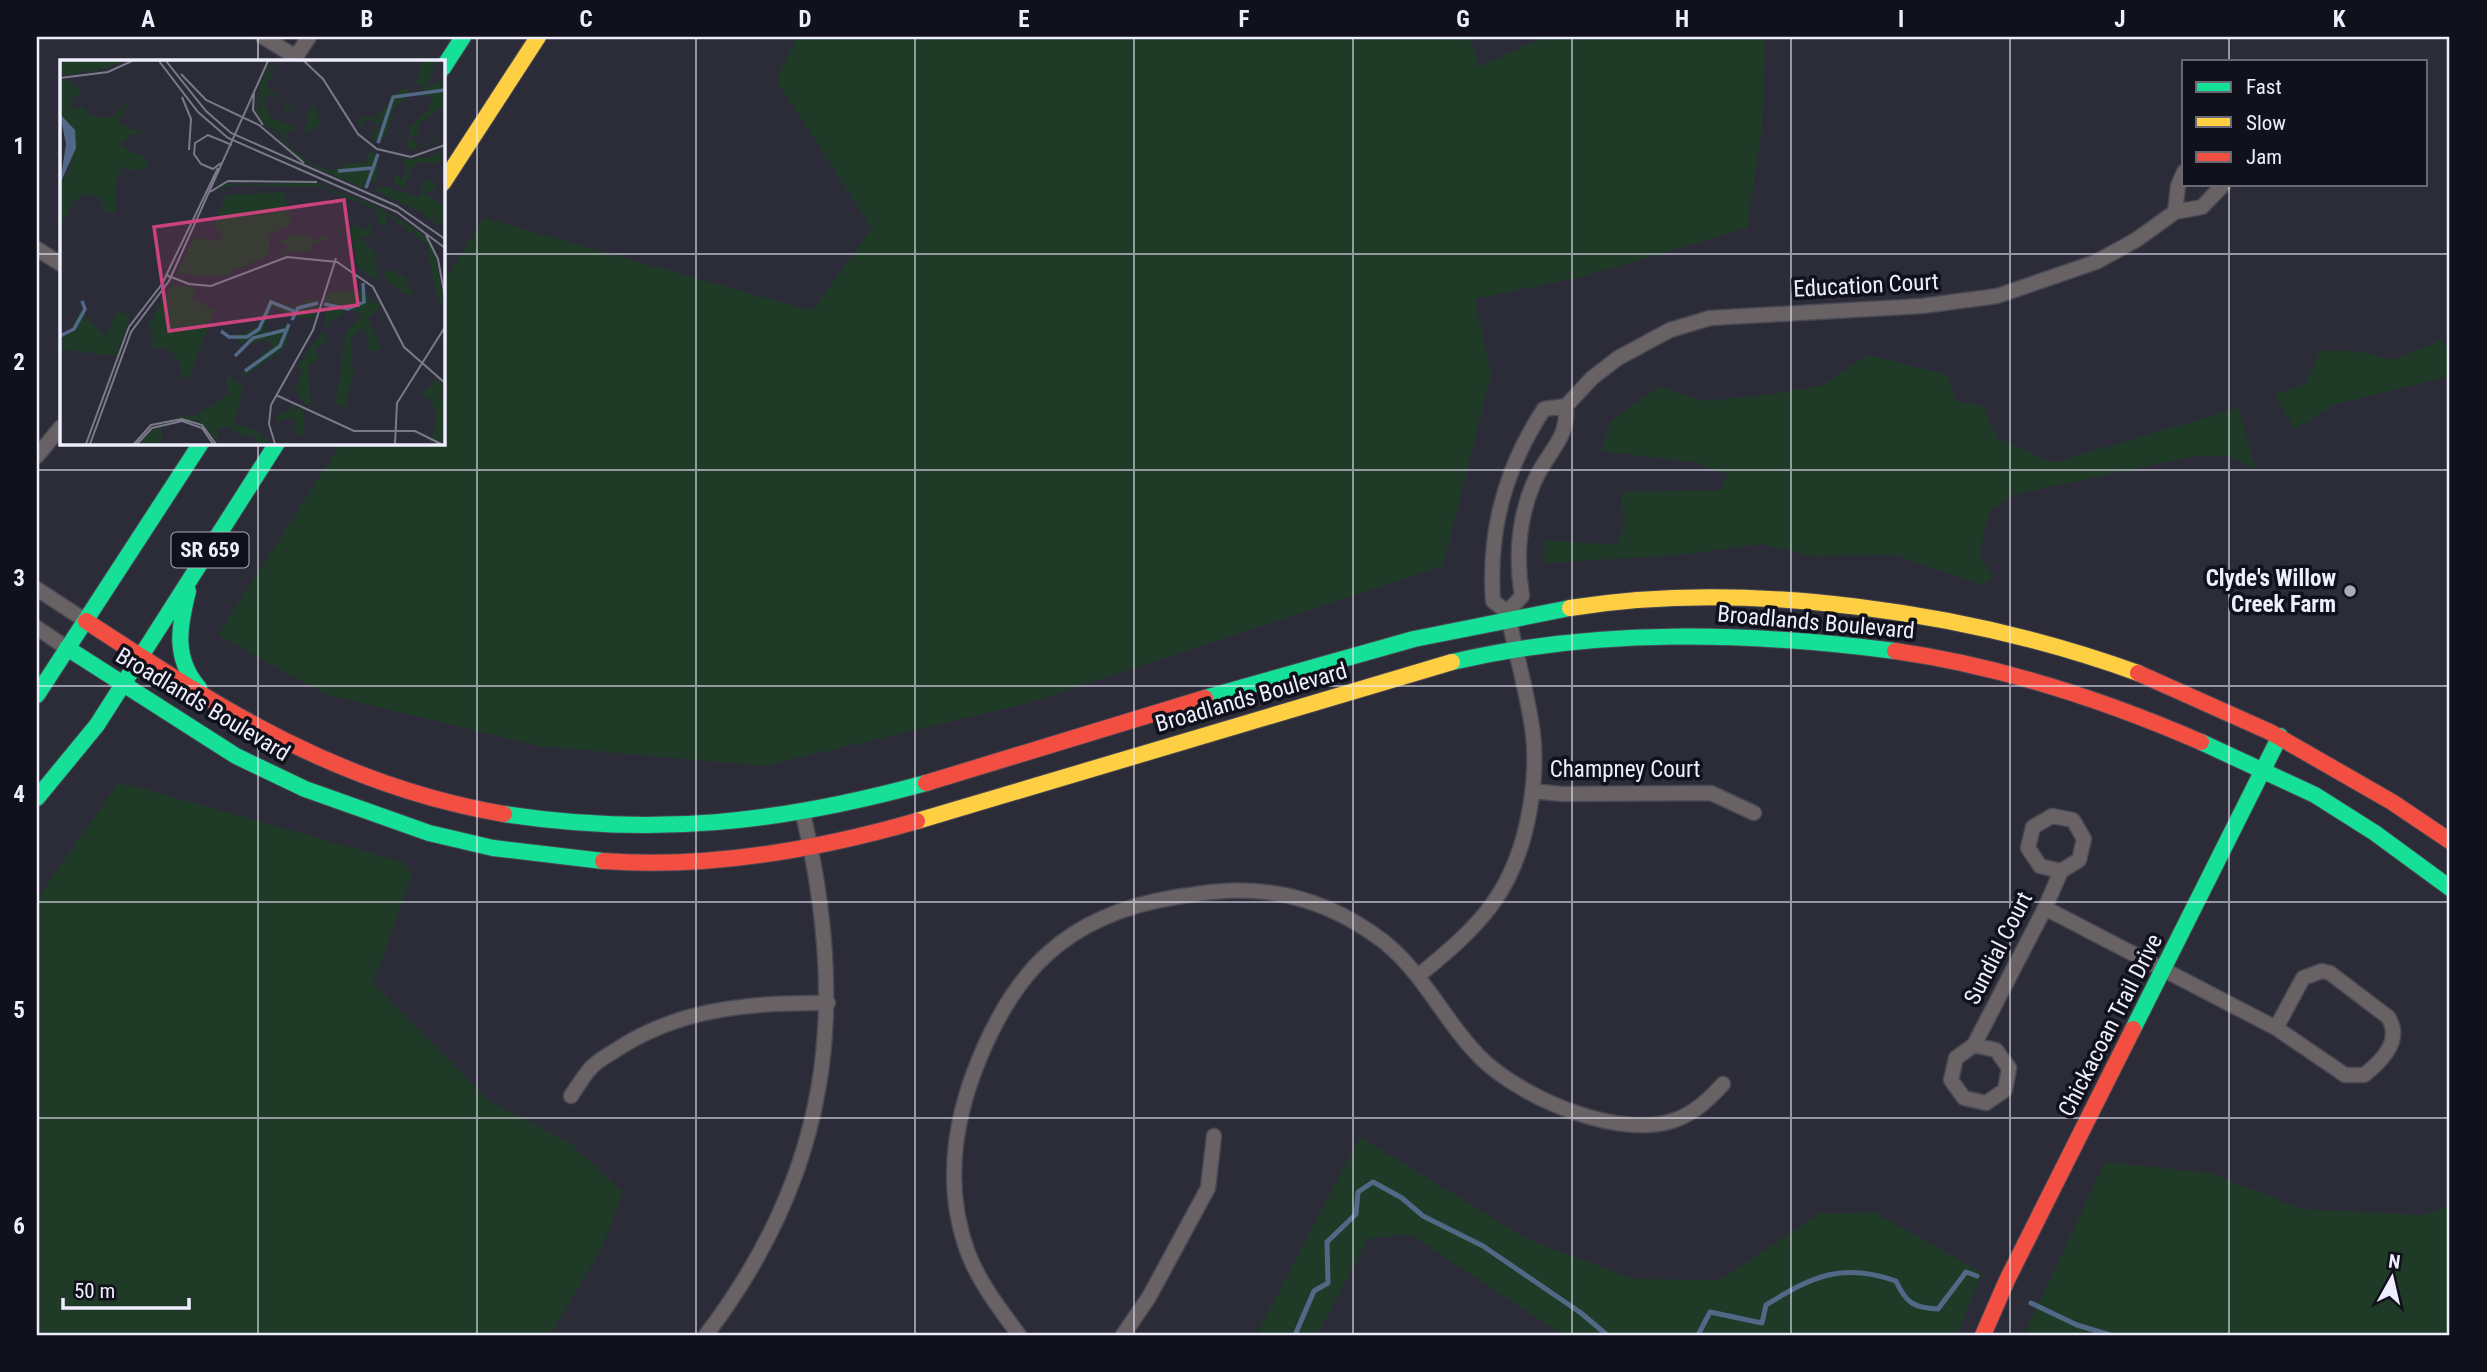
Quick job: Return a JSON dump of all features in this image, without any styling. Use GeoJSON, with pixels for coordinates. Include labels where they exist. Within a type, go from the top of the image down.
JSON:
{"type":"FeatureCollection","features":[{"type":"Feature","properties":{"kind":"main road"},"geometry":{"type":"LineString","coordinates":[[444,66],[463,37]]}},
{"type":"Feature","properties":{"kind":"main road"},"geometry":{"type":"LineString","coordinates":[[444,181],[538,37]]}},
{"type":"Feature","properties":{"kind":"main road","name":"SR 659"},"geometry":{"type":"LineString","coordinates":[[37,695],[200,444]]}},
{"type":"Feature","properties":{"kind":"main road","name":"SR 659"},"geometry":{"type":"LineString","coordinates":[[37,798],[97,725],[276,444]]}},
{"type":"Feature","properties":{"kind":"main road"},"geometry":{"type":"LineString","coordinates":[[191,581],[179,622],[178,651],[190,679],[212,702]]}},
{"type":"Feature","properties":{"kind":"main road","name":"Broadlands Boulevard"},"geometry":{"type":"LineString","coordinates":[[86,621],[212,702],[285,742],[395,789],[504,813],[618,827],[665,827],[723,824],[803,814],[858,802],[1250,684],[1508,616],[1576,606],[1696,600],[1807,604],[1908,617],[2018,638],[2120,666],[2204,700],[2280,736],[2397,805],[2450,841]]}},
{"type":"Feature","properties":{"kind":"main road","name":"Broadlands Boulevard"},"geometry":{"type":"LineString","coordinates":[[67,648],[244,760],[394,823],[494,848],[564,859],[621,863],[686,862],[810,848],[914,822],[1415,673],[1514,650],[1548,644],[1716,634],[1840,643],[1921,654],[2006,674],[2097,701],[2207,743],[2295,785],[2402,850],[2450,888]]}},
{"type":"Feature","properties":{"kind":"main road","name":"Chickacoan Trail Drive"},"geometry":{"type":"LineString","coordinates":[[1983,1335],[2280,736]]}},
{"type":"Feature","properties":{"kind":"street"},"geometry":{"type":"LineString","coordinates":[[263,37],[294,59],[309,37]]}},
{"type":"Feature","properties":{"kind":"street"},"geometry":{"type":"LineString","coordinates":[[2175,212],[2178,186],[2182,177]]}},
{"type":"Feature","properties":{"kind":"street","name":"Education Court"},"geometry":{"type":"LineString","coordinates":[[1566,406],[1592,379],[1618,358],[1670,330],[1710,318],[1909,307],[1997,296],[2096,262],[2136,240],[2175,212],[2202,207],[2222,186]]}},
{"type":"Feature","properties":{"kind":"street"},"geometry":{"type":"LineString","coordinates":[[37,249],[60,263]]}},
{"type":"Feature","properties":{"kind":"street"},"geometry":{"type":"LineString","coordinates":[[1418,976],[1467,937],[1503,892],[1525,839],[1532,791],[1533,733],[1508,616],[1493,601],[1491,575],[1494,540],[1504,490],[1521,447],[1544,410],[1566,406],[1567,427],[1538,475],[1530,494],[1518,551],[1522,596],[1508,616]]}},
{"type":"Feature","properties":{"kind":"street"},"geometry":{"type":"LineString","coordinates":[[37,456],[60,427]]}},
{"type":"Feature","properties":{"kind":"street"},"geometry":{"type":"LineString","coordinates":[[37,589],[86,621]]}},
{"type":"Feature","properties":{"kind":"street"},"geometry":{"type":"LineString","coordinates":[[37,628],[67,648]]}},
{"type":"Feature","properties":{"kind":"street","name":"Champney Court"},"geometry":{"type":"LineString","coordinates":[[1532,791],[1562,794],[1711,793],[1754,813]]}},
{"type":"Feature","properties":{"kind":"street"},"geometry":{"type":"LineString","coordinates":[[706,1335],[762,1251],[800,1163],[821,1077],[828,1003],[824,922],[803,814]]}},
{"type":"Feature","properties":{"kind":"street","name":"Sundial Court"},"geometry":{"type":"LineString","coordinates":[[1974,1045],[1996,1049],[2009,1068],[2005,1090],[1986,1102],[1964,1098],[1951,1080],[1956,1058],[1974,1045],[2045,908],[2061,871]]}},
{"type":"Feature","properties":{"kind":"street"},"geometry":{"type":"LineString","coordinates":[[1019,1335],[988,1292],[968,1253],[956,1203],[955,1146],[966,1096],[988,1036],[1014,989],[1051,951],[1090,924],[1134,906],[1210,892],[1255,891],[1301,899],[1346,916],[1385,943],[1418,976],[1484,1062],[1535,1098],[1564,1110],[1625,1123],[1674,1121],[1701,1107],[1723,1084]]}},
{"type":"Feature","properties":{"kind":"street"},"geometry":{"type":"LineString","coordinates":[[2045,908],[2276,1028],[2345,1075],[2355,1077],[2372,1069],[2392,1045],[2395,1036],[2388,1017],[2330,974],[2322,971],[2303,978],[2276,1028]]}},
{"type":"Feature","properties":{"kind":"street"},"geometry":{"type":"LineString","coordinates":[[571,1096],[591,1067],[635,1038],[671,1022],[704,1012],[765,1002],[828,1003]]}},
{"type":"Feature","properties":{"kind":"street"},"geometry":{"type":"LineString","coordinates":[[1123,1335],[1149,1297],[1208,1188],[1214,1136]]}},
{"type":"Feature","properties":{"kind":"green space"},"geometry":{"type":"Polygon","coordinates":[[[797,37],[1469,37],[1480,67],[1543,37],[1765,37],[1762,129],[1747,228],[1585,276],[1475,299],[1491,374],[1443,566],[1024,704],[764,766],[539,746],[325,694],[218,635],[340,444],[444,444],[444,281],[484,218],[812,311],[872,228],[776,80],[797,37]]]}},
{"type":"Feature","properties":{"kind":"green space"},"geometry":{"type":"Polygon","coordinates":[[[2441,340],[2450,351],[2450,376],[2336,404],[2295,429],[2274,395],[2306,383],[2320,351],[2356,351],[2394,360],[2441,340]]]}},
{"type":"Feature","properties":{"kind":"green space"},"geometry":{"type":"Polygon","coordinates":[[[1868,355],[1947,375],[1956,401],[1983,406],[1997,438],[2053,463],[2238,408],[2256,469],[2227,456],[2195,456],[2012,495],[1989,512],[1979,555],[1993,576],[1982,585],[1896,555],[1814,556],[1760,544],[1679,555],[1544,563],[1545,540],[1617,545],[1624,527],[1621,492],[1721,490],[1728,474],[1691,462],[1601,451],[1611,421],[1660,386],[1702,401],[1759,396],[1821,386],[1868,355]]]}},
{"type":"Feature","properties":{"kind":"green space"},"geometry":{"type":"Polygon","coordinates":[[[119,782],[403,862],[412,875],[373,983],[489,1101],[570,1143],[623,1192],[601,1250],[550,1335],[37,1335],[37,899],[119,782]]]}},
{"type":"Feature","properties":{"kind":"green space"},"geometry":{"type":"Polygon","coordinates":[[[1360,1137],[1529,1240],[1634,1279],[1720,1280],[1818,1214],[1874,1212],[1982,1273],[1957,1335],[1563,1335],[1409,1234],[1368,1239],[1317,1335],[1256,1335],[1360,1137]]]}},
{"type":"Feature","properties":{"kind":"green space"},"geometry":{"type":"Polygon","coordinates":[[[2105,1162],[2209,1173],[2302,1209],[2422,1215],[2450,1207],[2450,1335],[2024,1335],[2105,1162]]]}},
{"type":"Feature","properties":{"kind":"waterway"},"geometry":{"type":"LineString","coordinates":[[1295,1335],[1314,1291],[1328,1283],[1327,1242],[1356,1214],[1358,1192],[1373,1182],[1402,1198],[1423,1216],[1483,1246],[1581,1313],[1607,1335]]}},
{"type":"Feature","properties":{"kind":"waterway"},"geometry":{"type":"LineString","coordinates":[[1698,1335],[1710,1312],[1762,1323],[1766,1305],[1799,1286],[1828,1275],[1877,1275],[1896,1281],[1903,1295],[1917,1306],[1938,1309],[1966,1272],[1977,1276]]}},
{"type":"Feature","properties":{"kind":"waterway"},"geometry":{"type":"LineString","coordinates":[[2031,1303],[2077,1325],[2110,1335]]}},
{"type":"Feature","properties":{"kind":"traffic: fast"},"geometry":{"type":"LineString","coordinates":[[444,66],[463,37]]}},
{"type":"Feature","properties":{"kind":"traffic: fast"},"geometry":{"type":"LineString","coordinates":[[37,695],[200,444]]}},
{"type":"Feature","properties":{"kind":"traffic: fast"},"geometry":{"type":"LineString","coordinates":[[37,798],[97,725],[276,444]]}},
{"type":"Feature","properties":{"kind":"traffic: fast"},"geometry":{"type":"LineString","coordinates":[[188,591],[180,642],[185,665],[199,688]]}},
{"type":"Feature","properties":{"kind":"traffic: fast"},"geometry":{"type":"LineString","coordinates":[[1205,698],[1414,639],[1570,608]]}},
{"type":"Feature","properties":{"kind":"traffic: fast"},"geometry":{"type":"LineString","coordinates":[[1452,662],[1562,643],[1673,637],[1784,640],[1895,651]]}},
{"type":"Feature","properties":{"kind":"traffic: fast"},"geometry":{"type":"LineString","coordinates":[[67,648],[236,756],[305,789],[429,833],[493,848],[603,861]]}},
{"type":"Feature","properties":{"kind":"traffic: fast"},"geometry":{"type":"LineString","coordinates":[[2133,1029],[2280,736]]}},
{"type":"Feature","properties":{"kind":"traffic: fast"},"geometry":{"type":"LineString","coordinates":[[2201,742],[2315,795],[2375,833],[2450,888]]}},
{"type":"Feature","properties":{"kind":"traffic: fast"},"geometry":{"type":"LineString","coordinates":[[504,814],[613,824],[716,822],[820,808],[926,783]]}},
{"type":"Feature","properties":{"kind":"traffic: slow"},"geometry":{"type":"LineString","coordinates":[[444,181],[538,37]]}},
{"type":"Feature","properties":{"kind":"traffic: slow"},"geometry":{"type":"LineString","coordinates":[[1570,608],[1638,600],[1710,597],[1857,607],[1931,618],[2003,633],[2138,673]]}},
{"type":"Feature","properties":{"kind":"traffic: slow"},"geometry":{"type":"LineString","coordinates":[[917,821],[1452,662]]}},
{"type":"Feature","properties":{"kind":"traffic: jam"},"geometry":{"type":"LineString","coordinates":[[86,621],[186,685],[284,740],[389,785],[504,814]]}},
{"type":"Feature","properties":{"kind":"traffic: jam"},"geometry":{"type":"LineString","coordinates":[[1895,651],[1935,657],[2051,686],[2127,712],[2201,742]]}},
{"type":"Feature","properties":{"kind":"traffic: jam"},"geometry":{"type":"LineString","coordinates":[[2138,673],[2270,732],[2392,802],[2450,841]]}},
{"type":"Feature","properties":{"kind":"traffic: jam"},"geometry":{"type":"LineString","coordinates":[[926,783],[1205,698]]}},
{"type":"Feature","properties":{"kind":"traffic: jam"},"geometry":{"type":"LineString","coordinates":[[603,861],[683,862],[762,855],[840,841],[917,821]]}},
{"type":"Feature","properties":{"kind":"traffic: jam"},"geometry":{"type":"LineString","coordinates":[[1983,1335],[2007,1280],[2133,1029]]}},
{"type":"Feature","properties":{"kind":"place","name":"Clyde's Willow Creek Farm"},"geometry":{"type":"Point","coordinates":[2350,591]}}]}
